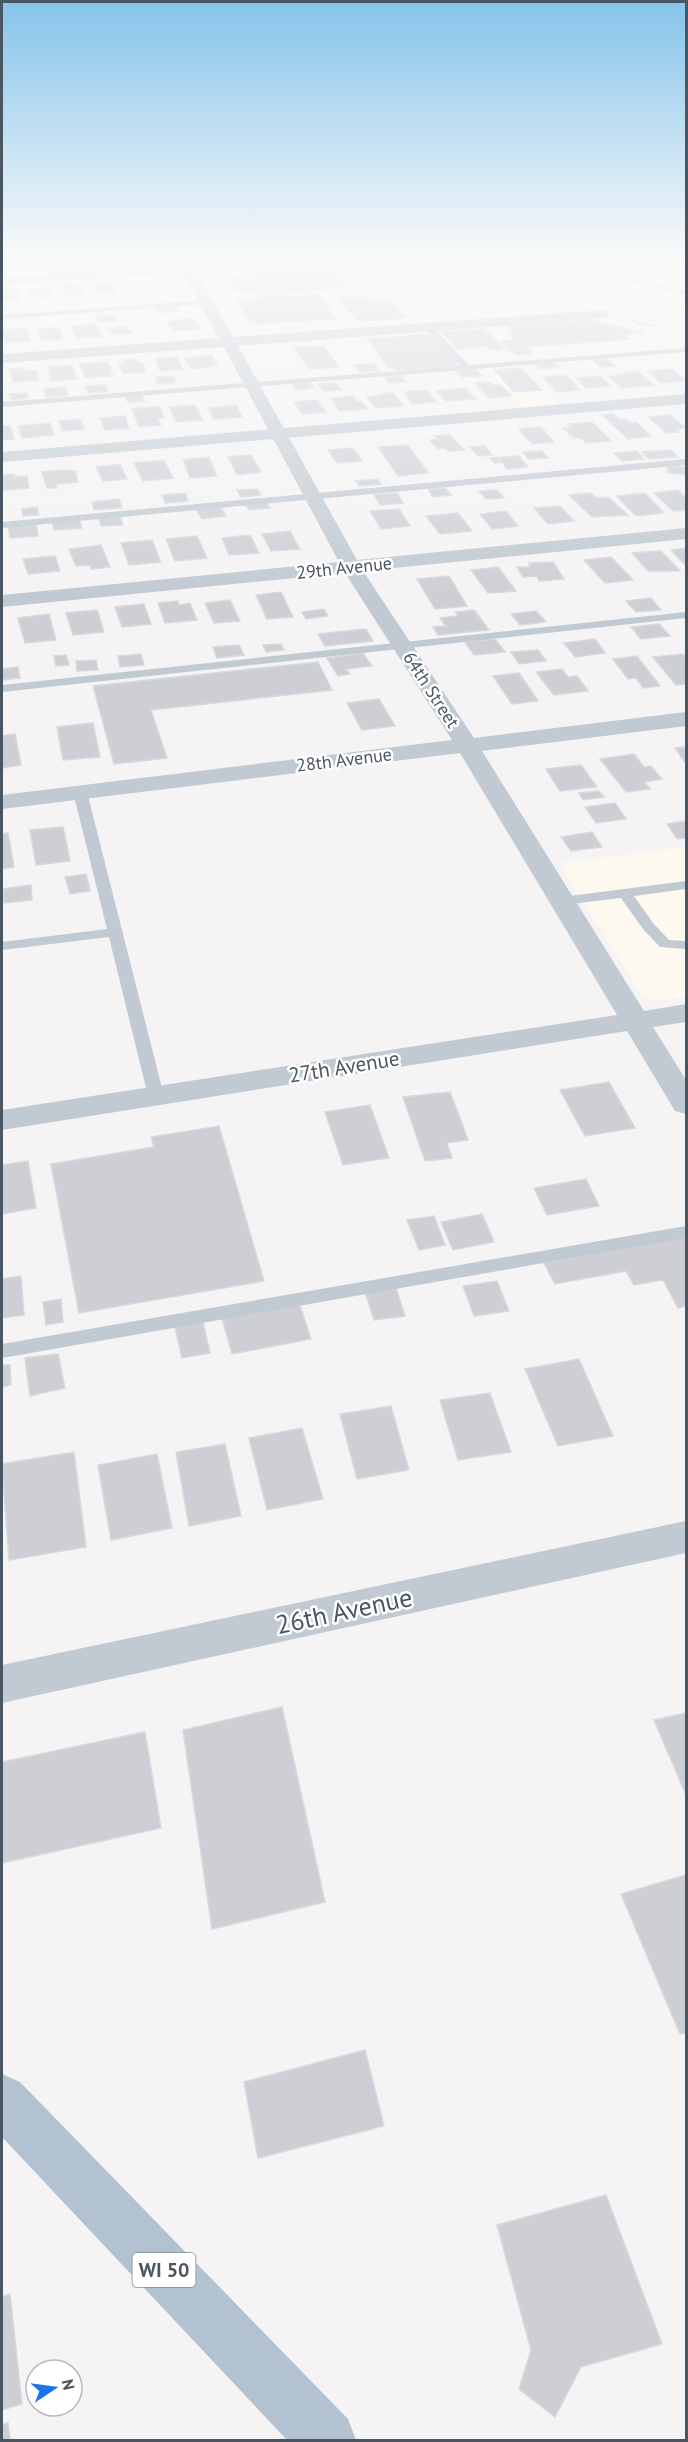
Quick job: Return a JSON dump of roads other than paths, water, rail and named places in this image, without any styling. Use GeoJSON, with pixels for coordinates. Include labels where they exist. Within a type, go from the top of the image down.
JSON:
{"type":"FeatureCollection","features":[{"type":"Feature","properties":{"kind":"main road","name":"WI 50"},"geometry":{"type":"LineString","coordinates":[[7,2113],[327,2440]]}},
{"type":"Feature","properties":{"kind":"street","name":"64th Street"},"geometry":{"type":"LineString","coordinates":[[245,368],[351,567],[467,745],[687,1104]]}},
{"type":"Feature","properties":{"kind":"street"},"geometry":{"type":"LineString","coordinates":[[2,457],[687,399]]}},
{"type":"Feature","properties":{"kind":"street","name":"29th Avenue"},"geometry":{"type":"LineString","coordinates":[[2,601],[687,533]]}},
{"type":"Feature","properties":{"kind":"street","name":"28th Avenue"},"geometry":{"type":"LineString","coordinates":[[2,802],[687,719]]}},
{"type":"Feature","properties":{"kind":"street","name":"27th Avenue"},"geometry":{"type":"LineString","coordinates":[[2,1120],[687,1013]]}},
{"type":"Feature","properties":{"kind":"street","name":"26th Avenue"},"geometry":{"type":"LineString","coordinates":[[2,1684],[687,1537]]}},
{"type":"Feature","properties":{"kind":"lane"},"geometry":{"type":"LineString","coordinates":[[2,405],[454,368]]}},
{"type":"Feature","properties":{"kind":"lane"},"geometry":{"type":"LineString","coordinates":[[2,525],[687,462]]}},
{"type":"Feature","properties":{"kind":"lane"},"geometry":{"type":"LineString","coordinates":[[2,689],[687,615]]}},
{"type":"Feature","properties":{"kind":"lane"},"geometry":{"type":"LineString","coordinates":[[80,792],[156,1096]]}},
{"type":"Feature","properties":{"kind":"lane"},"geometry":{"type":"LineString","coordinates":[[562,901],[687,885]]}},
{"type":"Feature","properties":{"kind":"lane"},"geometry":{"type":"LineString","coordinates":[[625,893],[648,926],[665,944],[687,945]]}},
{"type":"Feature","properties":{"kind":"lane"},"geometry":{"type":"LineString","coordinates":[[2,946],[115,932]]}},
{"type":"Feature","properties":{"kind":"lane"},"geometry":{"type":"LineString","coordinates":[[2,1351],[687,1232]]}}]}
